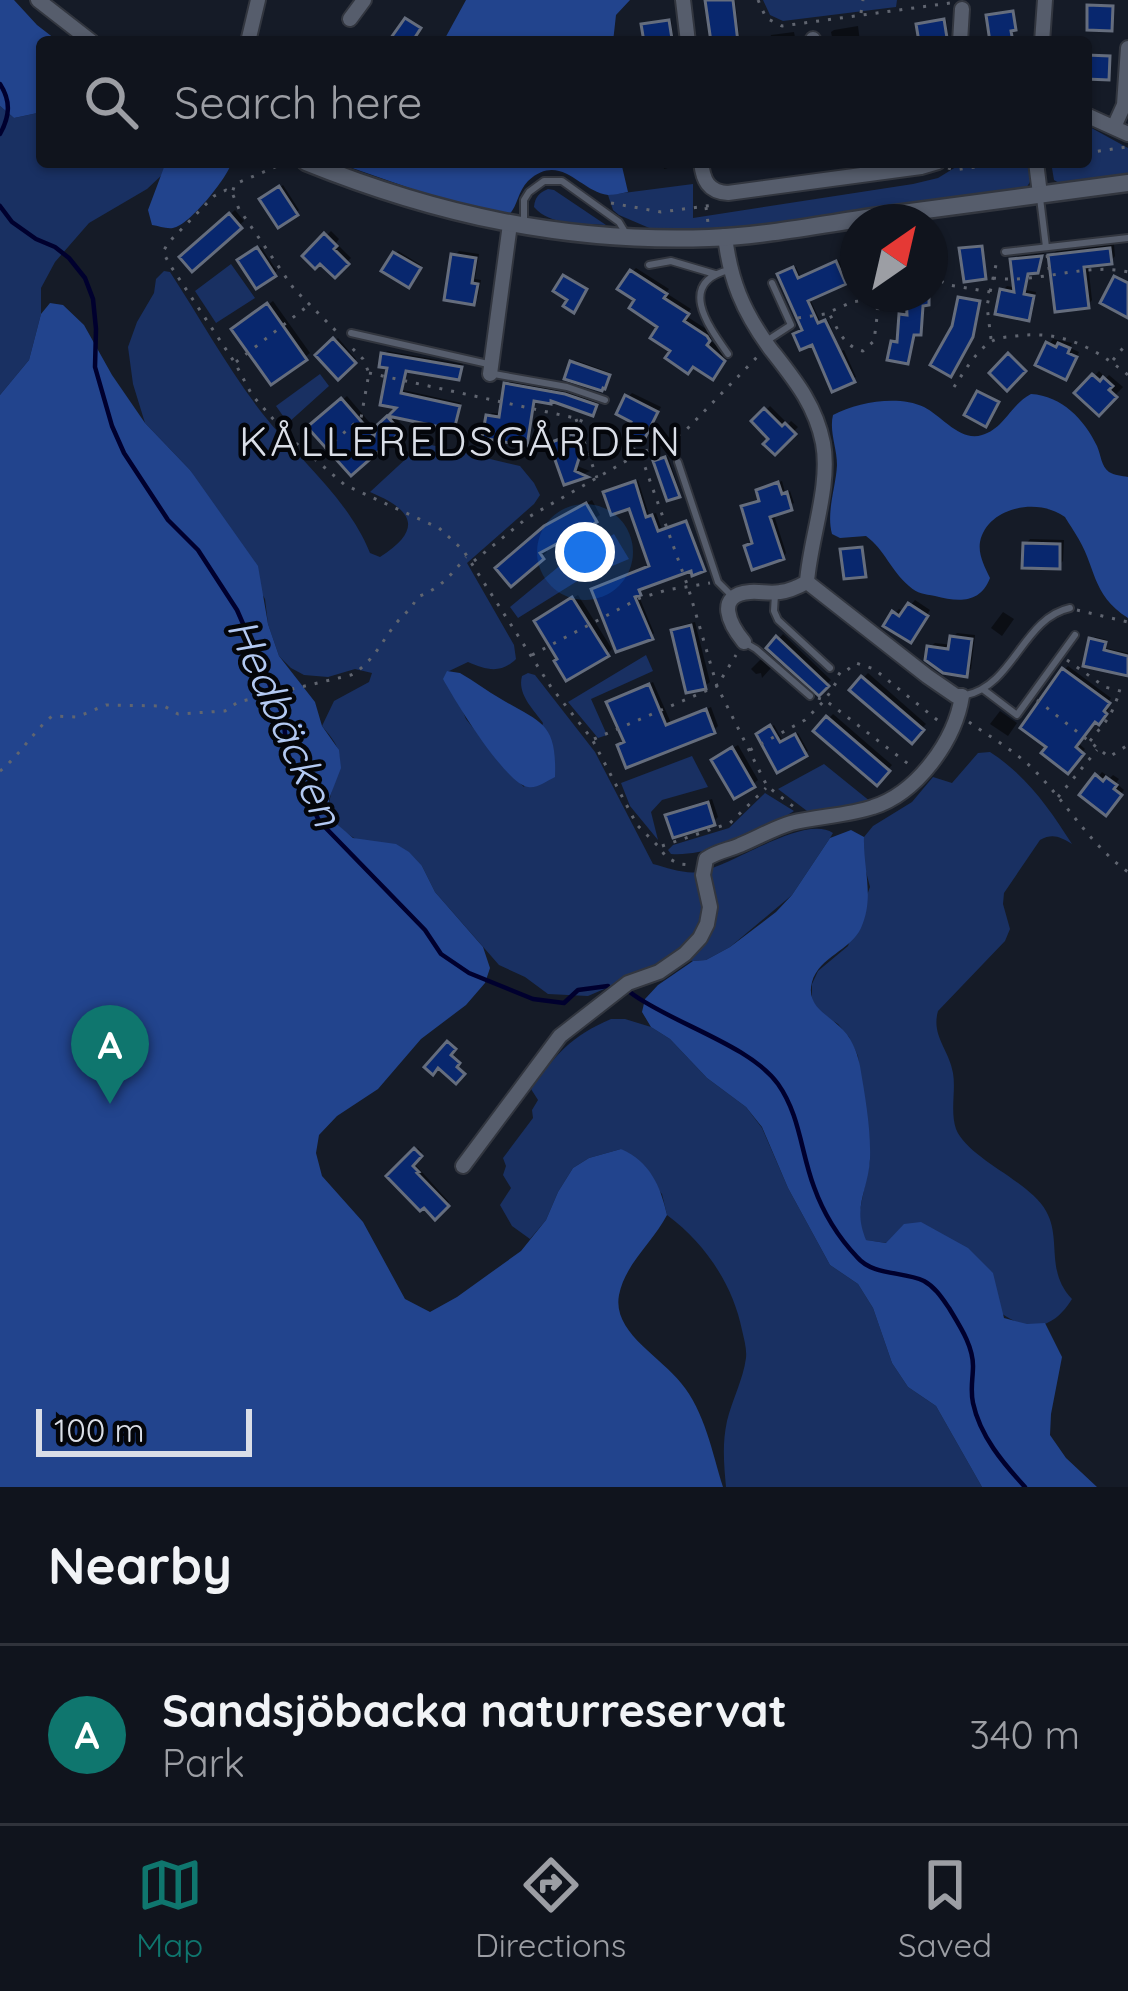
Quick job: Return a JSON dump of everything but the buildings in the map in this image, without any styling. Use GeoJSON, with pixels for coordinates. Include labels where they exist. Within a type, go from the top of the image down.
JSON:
{"type":"FeatureCollection","features":[{"type":"Feature","properties":{"kind":"street"},"geometry":{"type":"LineString","coordinates":[[38,0],[84,36]]}},
{"type":"Feature","properties":{"kind":"street"},"geometry":{"type":"LineString","coordinates":[[249,36],[258,0]]}},
{"type":"Feature","properties":{"kind":"street"},"geometry":{"type":"LineString","coordinates":[[350,19],[364,0]]}},
{"type":"Feature","properties":{"kind":"street"},"geometry":{"type":"LineString","coordinates":[[683,0],[687,36]]}},
{"type":"Feature","properties":{"kind":"street"},"geometry":{"type":"LineString","coordinates":[[1042,36],[1045,0]]}},
{"type":"Feature","properties":{"kind":"street"},"geometry":{"type":"LineString","coordinates":[[961,36],[965,4]]}},
{"type":"Feature","properties":{"kind":"street"},"geometry":{"type":"LineString","coordinates":[[1092,119],[1121,131],[1128,48]]}},
{"type":"Feature","properties":{"kind":"street"},"geometry":{"type":"LineString","coordinates":[[322,168],[447,211],[517,225],[627,236],[725,236],[1128,183]]}},
{"type":"Feature","properties":{"kind":"street"},"geometry":{"type":"LineString","coordinates":[[701,168],[708,187],[719,193],[905,168]]}},
{"type":"Feature","properties":{"kind":"street"},"geometry":{"type":"LineString","coordinates":[[828,168],[829,180]]}},
{"type":"Feature","properties":{"kind":"street"},"geometry":{"type":"LineString","coordinates":[[1037,168],[1040,194]]}},
{"type":"Feature","properties":{"kind":"street"},"geometry":{"type":"LineString","coordinates":[[491,369],[517,225]]}},
{"type":"Feature","properties":{"kind":"street"},"geometry":{"type":"LineString","coordinates":[[725,236],[722,272],[808,397],[823,445],[824,465],[807,582],[796,589],[748,592],[734,598],[728,619],[744,642]]}},
{"type":"Feature","properties":{"kind":"street"},"geometry":{"type":"LineString","coordinates":[[463,1166],[537,1063],[570,1026],[628,983],[685,955],[700,938],[710,907],[703,866],[713,854],[789,824],[872,808],[908,788],[952,731],[962,696],[927,676],[807,582]]}},
{"type":"Feature","properties":{"kind":"lane"},"geometry":{"type":"LineString","coordinates":[[517,225],[524,200],[536,185],[551,179],[574,188],[619,222],[627,236]]}},
{"type":"Feature","properties":{"kind":"lane"},"geometry":{"type":"LineString","coordinates":[[1040,194],[1046,247]]}},
{"type":"Feature","properties":{"kind":"lane"},"geometry":{"type":"LineString","coordinates":[[1005,252],[1128,238]]}},
{"type":"Feature","properties":{"kind":"lane"},"geometry":{"type":"LineString","coordinates":[[649,265],[670,261],[722,272]]}},
{"type":"Feature","properties":{"kind":"lane"},"geometry":{"type":"LineString","coordinates":[[722,272],[705,285],[700,311],[728,354]]}},
{"type":"Feature","properties":{"kind":"lane"},"geometry":{"type":"LineString","coordinates":[[768,344],[789,328],[791,319],[772,283]]}},
{"type":"Feature","properties":{"kind":"lane"},"geometry":{"type":"LineString","coordinates":[[351,333],[605,400]]}},
{"type":"Feature","properties":{"kind":"lane"},"geometry":{"type":"LineString","coordinates":[[678,462],[718,582],[734,598]]}},
{"type":"Feature","properties":{"kind":"lane"},"geometry":{"type":"LineString","coordinates":[[775,593],[778,620],[830,668]]}},
{"type":"Feature","properties":{"kind":"lane"},"geometry":{"type":"LineString","coordinates":[[962,696],[984,690],[1050,615],[1070,608]]}},
{"type":"Feature","properties":{"kind":"lane"},"geometry":{"type":"LineString","coordinates":[[984,690],[1017,715],[1076,635]]}},
{"type":"Feature","properties":{"kind":"lane"},"geometry":{"type":"LineString","coordinates":[[744,642],[811,695]]}},
{"type":"Feature","properties":{"kind":"path"},"geometry":{"type":"LineString","coordinates":[[758,0],[766,19],[782,26],[965,4]]}},
{"type":"Feature","properties":{"kind":"path"},"geometry":{"type":"LineString","coordinates":[[861,14],[862,0]]}},
{"type":"Feature","properties":{"kind":"path"},"geometry":{"type":"LineString","coordinates":[[1092,152],[1128,146]]}},
{"type":"Feature","properties":{"kind":"path"},"geometry":{"type":"LineString","coordinates":[[232,193],[243,178],[270,168]]}},
{"type":"Feature","properties":{"kind":"path"},"geometry":{"type":"LineString","coordinates":[[315,458],[361,418],[369,373],[363,359],[309,305],[226,190],[214,196],[163,252],[253,394],[290,438],[345,485],[439,528],[467,556],[551,687],[592,740],[646,837],[679,864],[703,866]]}},
{"type":"Feature","properties":{"kind":"path"},"geometry":{"type":"LineString","coordinates":[[604,201],[661,212],[718,204],[719,193]]}},
{"type":"Feature","properties":{"kind":"path"},"geometry":{"type":"LineString","coordinates":[[1046,247],[1051,277]]}},
{"type":"Feature","properties":{"kind":"path"},"geometry":{"type":"LineString","coordinates":[[992,341],[987,323],[990,292],[997,262],[1005,252]]}},
{"type":"Feature","properties":{"kind":"path"},"geometry":{"type":"LineString","coordinates":[[993,278],[1016,281],[1110,269],[1128,272]]}},
{"type":"Feature","properties":{"kind":"path"},"geometry":{"type":"LineString","coordinates":[[948,285],[990,292]]}},
{"type":"Feature","properties":{"kind":"path"},"geometry":{"type":"LineString","coordinates":[[235,363],[309,305]]}},
{"type":"Feature","properties":{"kind":"path"},"geometry":{"type":"LineString","coordinates":[[791,319],[840,308]]}},
{"type":"Feature","properties":{"kind":"path"},"geometry":{"type":"LineString","coordinates":[[829,313],[848,343],[863,351],[874,341],[878,312]]}},
{"type":"Feature","properties":{"kind":"path"},"geometry":{"type":"LineString","coordinates":[[340,335],[351,333]]}},
{"type":"Feature","properties":{"kind":"path"},"geometry":{"type":"LineString","coordinates":[[954,387],[992,341],[1049,333],[1112,362],[1128,375]]}},
{"type":"Feature","properties":{"kind":"path"},"geometry":{"type":"LineString","coordinates":[[1112,362],[1128,342]]}},
{"type":"Feature","properties":{"kind":"path"},"geometry":{"type":"LineString","coordinates":[[472,562],[527,518],[687,429],[768,344]]}},
{"type":"Feature","properties":{"kind":"path"},"geometry":{"type":"LineString","coordinates":[[369,373],[575,418],[640,453],[718,686],[767,786],[807,820]]}},
{"type":"Feature","properties":{"kind":"path"},"geometry":{"type":"LineString","coordinates":[[575,418],[598,478]]}},
{"type":"Feature","properties":{"kind":"path"},"geometry":{"type":"LineString","coordinates":[[666,444],[678,462]]}},
{"type":"Feature","properties":{"kind":"path"},"geometry":{"type":"LineString","coordinates":[[0,771],[52,716],[76,717],[106,705],[164,706],[178,714],[225,711],[238,702],[351,675],[364,668],[417,597],[446,582],[467,556]]}},
{"type":"Feature","properties":{"kind":"path"},"geometry":{"type":"LineString","coordinates":[[531,656],[640,598],[718,582]]}},
{"type":"Feature","properties":{"kind":"path"},"geometry":{"type":"LineString","coordinates":[[1070,608],[1128,622]]}},
{"type":"Feature","properties":{"kind":"path"},"geometry":{"type":"LineString","coordinates":[[592,740],[718,686],[744,642]]}},
{"type":"Feature","properties":{"kind":"path"},"geometry":{"type":"LineString","coordinates":[[1061,656],[1105,686],[1128,693]]}},
{"type":"Feature","properties":{"kind":"path"},"geometry":{"type":"LineString","coordinates":[[749,751],[805,720],[856,663],[874,669],[952,731]]}},
{"type":"Feature","properties":{"kind":"path"},"geometry":{"type":"LineString","coordinates":[[830,668],[841,676]]}},
{"type":"Feature","properties":{"kind":"path"},"geometry":{"type":"LineString","coordinates":[[1089,741],[1111,716],[1119,692]]}},
{"type":"Feature","properties":{"kind":"path"},"geometry":{"type":"LineString","coordinates":[[811,695],[921,773]]}},
{"type":"Feature","properties":{"kind":"path"},"geometry":{"type":"LineString","coordinates":[[1031,695],[1109,757],[1128,745]]}},
{"type":"Feature","properties":{"kind":"path"},"geometry":{"type":"LineString","coordinates":[[959,715],[1028,764],[1092,842],[1128,872]]}},
{"type":"Feature","properties":{"kind":"path"},"geometry":{"type":"LineString","coordinates":[[1058,797],[1098,749]]}},
{"type":"Feature","properties":{"kind":"path"},"geometry":{"type":"LineString","coordinates":[[659,847],[730,823],[767,786]]}},
{"type":"Feature","properties":{"kind":"shaded area"},"geometry":{"type":"Polygon","coordinates":[[[0,0],[14,0],[51,36],[36,36],[36,113],[14,118],[0,106],[0,0]]]}},
{"type":"Feature","properties":{"kind":"shaded area"},"geometry":{"type":"Polygon","coordinates":[[[466,0],[630,0],[616,15],[614,36],[446,36],[466,0]]]}},
{"type":"Feature","properties":{"kind":"shaded area"},"geometry":{"type":"Polygon","coordinates":[[[763,0],[897,0],[896,7],[783,21],[770,15],[763,0]]]}},
{"type":"Feature","properties":{"kind":"shaded area"},"geometry":{"type":"Polygon","coordinates":[[[0,106],[14,118],[36,113],[36,168],[164,168],[147,189],[89,223],[55,262],[41,288],[41,314],[29,360],[0,395],[0,106]]]}},
{"type":"Feature","properties":{"kind":"shaded area"},"geometry":{"type":"Polygon","coordinates":[[[1092,128],[1128,148],[1128,177],[1061,184],[1054,180],[1052,168],[1092,168],[1092,128]]]}},
{"type":"Feature","properties":{"kind":"shaded area"},"geometry":{"type":"Polygon","coordinates":[[[164,168],[229,168],[207,200],[180,225],[152,225],[148,210],[164,168]]]}},
{"type":"Feature","properties":{"kind":"shaded area"},"geometry":{"type":"Polygon","coordinates":[[[352,168],[622,168],[628,192],[608,195],[550,170],[528,181],[509,215],[438,198],[352,168]]]}},
{"type":"Feature","properties":{"kind":"shaded area"},"geometry":{"type":"Polygon","coordinates":[[[954,168],[1033,168],[1020,194],[942,204],[840,204],[840,217],[739,230],[654,230],[619,215],[608,195],[693,184],[693,218],[913,184],[954,168]]]}},
{"type":"Feature","properties":{"kind":"shaded area"},"geometry":{"type":"Polygon","coordinates":[[[548,189],[606,225],[549,218],[534,207],[548,189]]]}},
{"type":"Feature","properties":{"kind":"shaded area"},"geometry":{"type":"Polygon","coordinates":[[[231,264],[255,298],[216,323],[195,291],[231,264]]]}},
{"type":"Feature","properties":{"kind":"shaded area"},"geometry":{"type":"Polygon","coordinates":[[[170,272],[262,413],[349,514],[370,553],[380,557],[394,547],[408,529],[408,521],[396,506],[370,492],[423,443],[520,466],[540,495],[467,563],[514,645],[516,659],[499,669],[468,662],[447,672],[466,719],[524,787],[543,723],[521,683],[522,676],[535,675],[595,752],[653,864],[699,872],[787,835],[820,829],[833,833],[792,895],[730,947],[706,960],[676,958],[588,996],[548,994],[499,965],[435,892],[422,866],[367,845],[338,825],[329,804],[338,750],[322,726],[334,701],[369,682],[372,673],[355,669],[328,677],[304,675],[279,656],[265,599],[190,470],[145,423],[128,347],[156,279],[170,272]]]}},
{"type":"Feature","properties":{"kind":"shaded area"},"geometry":{"type":"Polygon","coordinates":[[[50,303],[63,305],[84,325],[145,423],[190,470],[258,566],[279,656],[315,702],[322,726],[339,750],[341,768],[329,799],[330,813],[353,838],[396,844],[409,852],[435,892],[483,947],[490,968],[485,983],[466,1005],[421,1039],[378,1089],[337,1116],[319,1135],[316,1153],[322,1176],[363,1222],[405,1299],[430,1312],[521,1251],[546,1220],[573,1168],[621,1149],[639,1161],[657,1184],[667,1215],[627,1273],[619,1308],[630,1332],[689,1394],[723,1487],[0,1487],[0,395],[29,360],[41,314],[50,303]]]}},
{"type":"Feature","properties":{"kind":"shaded area"},"geometry":{"type":"Polygon","coordinates":[[[320,374],[329,386],[288,423],[276,406],[320,374]]]}},
{"type":"Feature","properties":{"kind":"shaded area"},"geometry":{"type":"Polygon","coordinates":[[[1031,394],[1053,399],[1071,411],[1092,436],[1106,470],[1128,477],[1128,618],[1100,589],[1082,545],[1065,517],[1054,511],[1015,509],[992,521],[980,542],[990,578],[980,593],[960,600],[912,589],[866,536],[832,534],[837,465],[833,415],[866,404],[902,401],[924,407],[959,432],[974,436],[996,427],[1031,394]]]}},
{"type":"Feature","properties":{"kind":"shaded area"},"geometry":{"type":"Polygon","coordinates":[[[614,534],[629,559],[579,580],[518,618],[510,607],[563,563],[614,534]]]}},
{"type":"Feature","properties":{"kind":"shaded area"},"geometry":{"type":"Polygon","coordinates":[[[646,655],[653,671],[591,699],[607,735],[598,738],[568,702],[646,655]]]}},
{"type":"Feature","properties":{"kind":"shaded area"},"geometry":{"type":"Polygon","coordinates":[[[447,671],[460,673],[544,726],[553,745],[555,777],[528,787],[507,772],[449,690],[443,679],[447,671]]]}},
{"type":"Feature","properties":{"kind":"shaded area"},"geometry":{"type":"Polygon","coordinates":[[[990,752],[1036,794],[1072,844],[1056,837],[1040,840],[1004,893],[1010,929],[1005,941],[938,1011],[936,1020],[953,1073],[956,1129],[973,1150],[1038,1200],[1051,1222],[1059,1277],[1072,1299],[1044,1324],[1014,1321],[1000,1312],[904,1225],[887,1243],[865,1240],[858,1220],[870,1160],[858,1056],[849,1037],[812,1000],[818,971],[848,946],[870,887],[863,860],[864,837],[912,802],[933,777],[952,783],[978,753],[990,752]]]}},
{"type":"Feature","properties":{"kind":"shaded area"},"geometry":{"type":"Polygon","coordinates":[[[692,756],[708,787],[662,800],[651,812],[658,840],[630,806],[621,783],[692,756]]]}},
{"type":"Feature","properties":{"kind":"shaded area"},"geometry":{"type":"Polygon","coordinates":[[[824,764],[871,802],[811,814],[778,789],[824,764]]]}},
{"type":"Feature","properties":{"kind":"shaded area"},"geometry":{"type":"Polygon","coordinates":[[[765,793],[794,811],[718,847],[686,854],[668,850],[729,828],[765,793]]]}},
{"type":"Feature","properties":{"kind":"shaded area"},"geometry":{"type":"Polygon","coordinates":[[[851,830],[864,837],[865,917],[856,936],[816,973],[811,990],[818,1008],[850,1039],[860,1066],[870,1147],[861,1208],[866,1240],[886,1243],[904,1224],[921,1222],[968,1248],[993,1273],[1004,1318],[1045,1323],[1062,1357],[1050,1435],[1097,1487],[982,1487],[936,1406],[908,1387],[892,1363],[873,1308],[858,1284],[830,1265],[788,1188],[762,1127],[746,1107],[651,1027],[642,1012],[645,999],[658,985],[693,961],[706,960],[730,947],[776,912],[830,838],[851,830]]]}},
{"type":"Feature","properties":{"kind":"shaded area"},"geometry":{"type":"Polygon","coordinates":[[[611,1019],[651,1027],[670,1039],[707,1078],[746,1107],[762,1128],[830,1265],[858,1284],[873,1308],[892,1363],[908,1387],[936,1406],[982,1487],[726,1487],[725,1430],[745,1366],[744,1340],[724,1281],[693,1238],[667,1215],[662,1194],[621,1149],[573,1168],[546,1220],[530,1239],[512,1226],[500,1205],[511,1188],[503,1175],[503,1158],[533,1118],[538,1100],[531,1089],[565,1047],[611,1019]]]}},
{"type":"Feature","properties":{"kind":"waterway","name":"Hedbäcken"},"geometry":{"type":"LineString","coordinates":[[0,84],[8,109],[0,134]]}},
{"type":"Feature","properties":{"kind":"waterway","name":"Hedbäcken"},"geometry":{"type":"LineString","coordinates":[[0,206],[12,222],[69,258],[85,278],[93,299],[95,367],[112,426],[168,520],[198,550],[237,610],[283,715],[287,752],[319,821],[425,930],[441,954],[469,973],[533,999],[564,1003],[578,990],[608,986]]}},
{"type":"Feature","properties":{"kind":"waterway","name":"Hedbäcken"},"geometry":{"type":"LineString","coordinates":[[631,993],[730,1046],[778,1084],[796,1121],[818,1196],[844,1242],[871,1267],[928,1283],[949,1308],[971,1350],[972,1398],[981,1427],[1025,1487]]}},
{"type":"Feature","properties":{"kind":"place","name":"Sandsjöbacka naturreservat"},"geometry":{"type":"Point","coordinates":[110,1104]}},
{"type":"Feature","properties":{"kind":"district","name":"KÅLLEREDSGÅRDEN"},"geometry":{"type":"Point","coordinates":[461,441]}}]}
